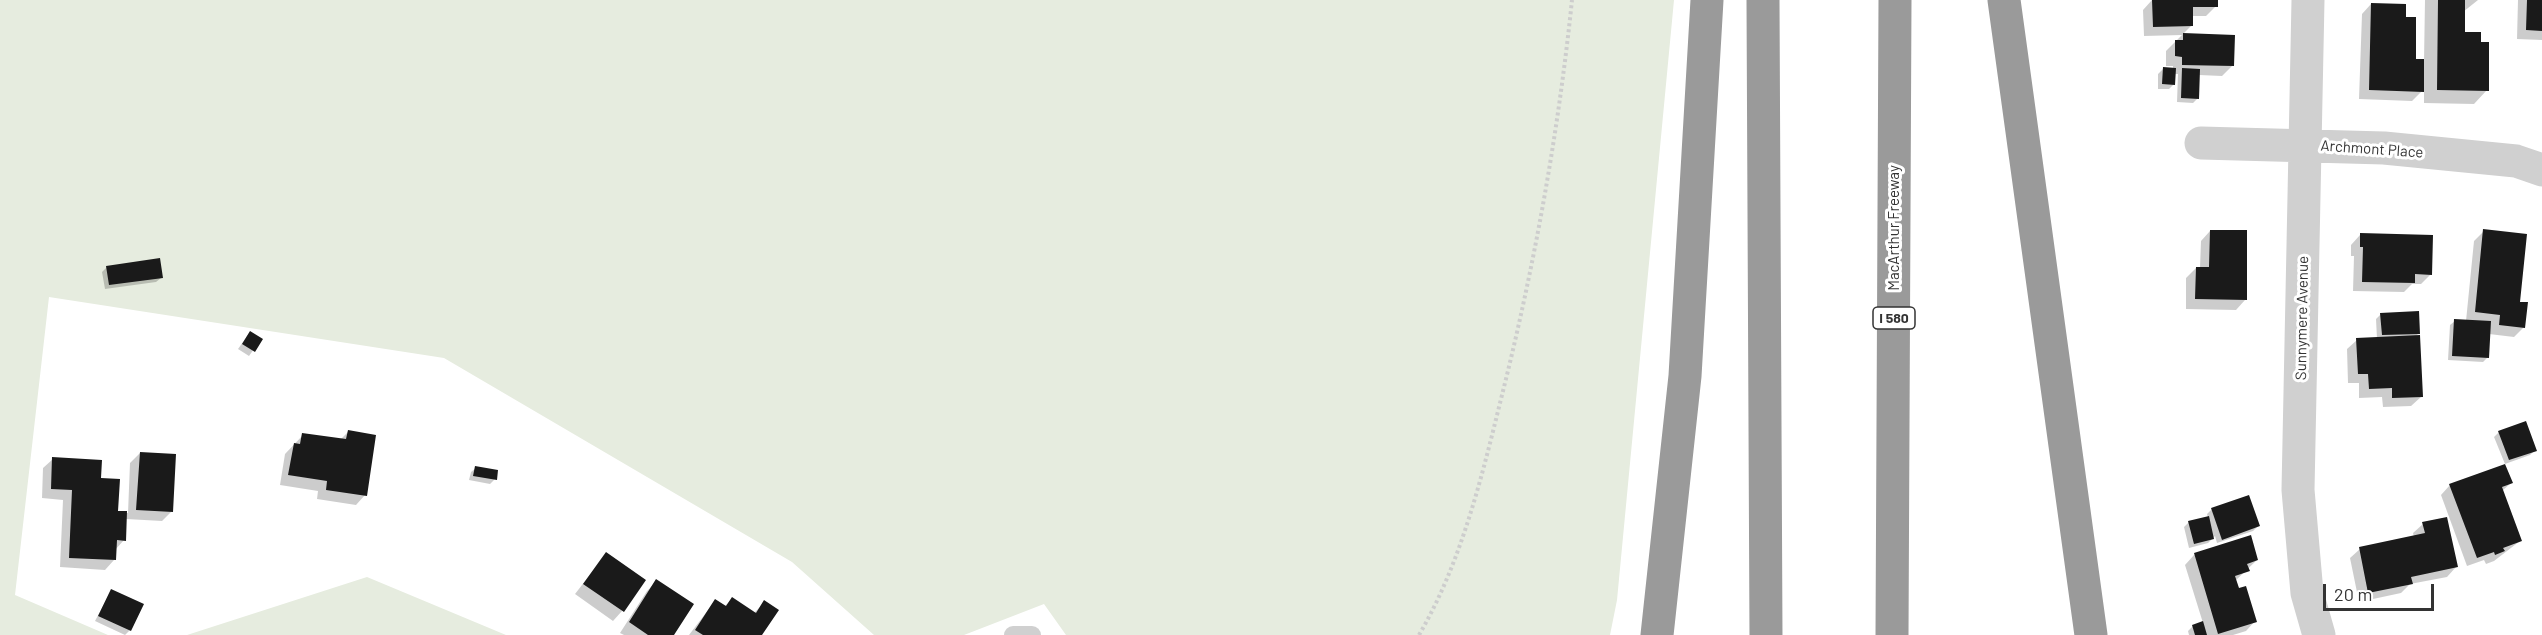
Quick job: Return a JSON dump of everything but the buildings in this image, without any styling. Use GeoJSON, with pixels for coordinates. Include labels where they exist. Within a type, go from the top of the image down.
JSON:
{"type":"FeatureCollection","features":[{"type":"Feature","properties":{"kind":"highway"},"geometry":{"type":"LineString","coordinates":[[1656,635],[1685,376],[1707,0]]}},
{"type":"Feature","properties":{"kind":"highway"},"geometry":{"type":"LineString","coordinates":[[1763,0],[1766,635]]}},
{"type":"Feature","properties":{"kind":"highway","name":"MacArthur Freeway"},"geometry":{"type":"LineString","coordinates":[[1892,635],[1895,0]]}},
{"type":"Feature","properties":{"kind":"highway"},"geometry":{"type":"LineString","coordinates":[[2004,0],[2091,635]]}},
{"type":"Feature","properties":{"kind":"street","name":"Sunnymere Avenue"},"geometry":{"type":"LineString","coordinates":[[2308,0],[2298,490],[2307,592],[2319,635]]}},
{"type":"Feature","properties":{"kind":"street","name":"Archmont Place"},"geometry":{"type":"LineString","coordinates":[[2201,143],[2384,148],[2516,161],[2542,170]]}},
{"type":"Feature","properties":{"kind":"lane"},"geometry":{"type":"LineString","coordinates":[[1013,635],[1032,635]]}},
{"type":"Feature","properties":{"kind":"path"},"geometry":{"type":"LineString","coordinates":[[1419,635],[1438,601],[1479,490],[1516,340],[1540,224],[1566,62],[1572,0]]}},
{"type":"Feature","properties":{"kind":"shaded area"},"geometry":{"type":"Polygon","coordinates":[[[0,0],[1674,0],[1617,600],[1610,635],[1066,635],[1044,604],[964,635],[874,635],[792,562],[444,358],[49,297],[15,595],[108,635],[0,635],[0,0]]]}},
{"type":"Feature","properties":{"kind":"shaded area"},"geometry":{"type":"Polygon","coordinates":[[[367,577],[506,635],[187,635],[367,577]]]}}]}
